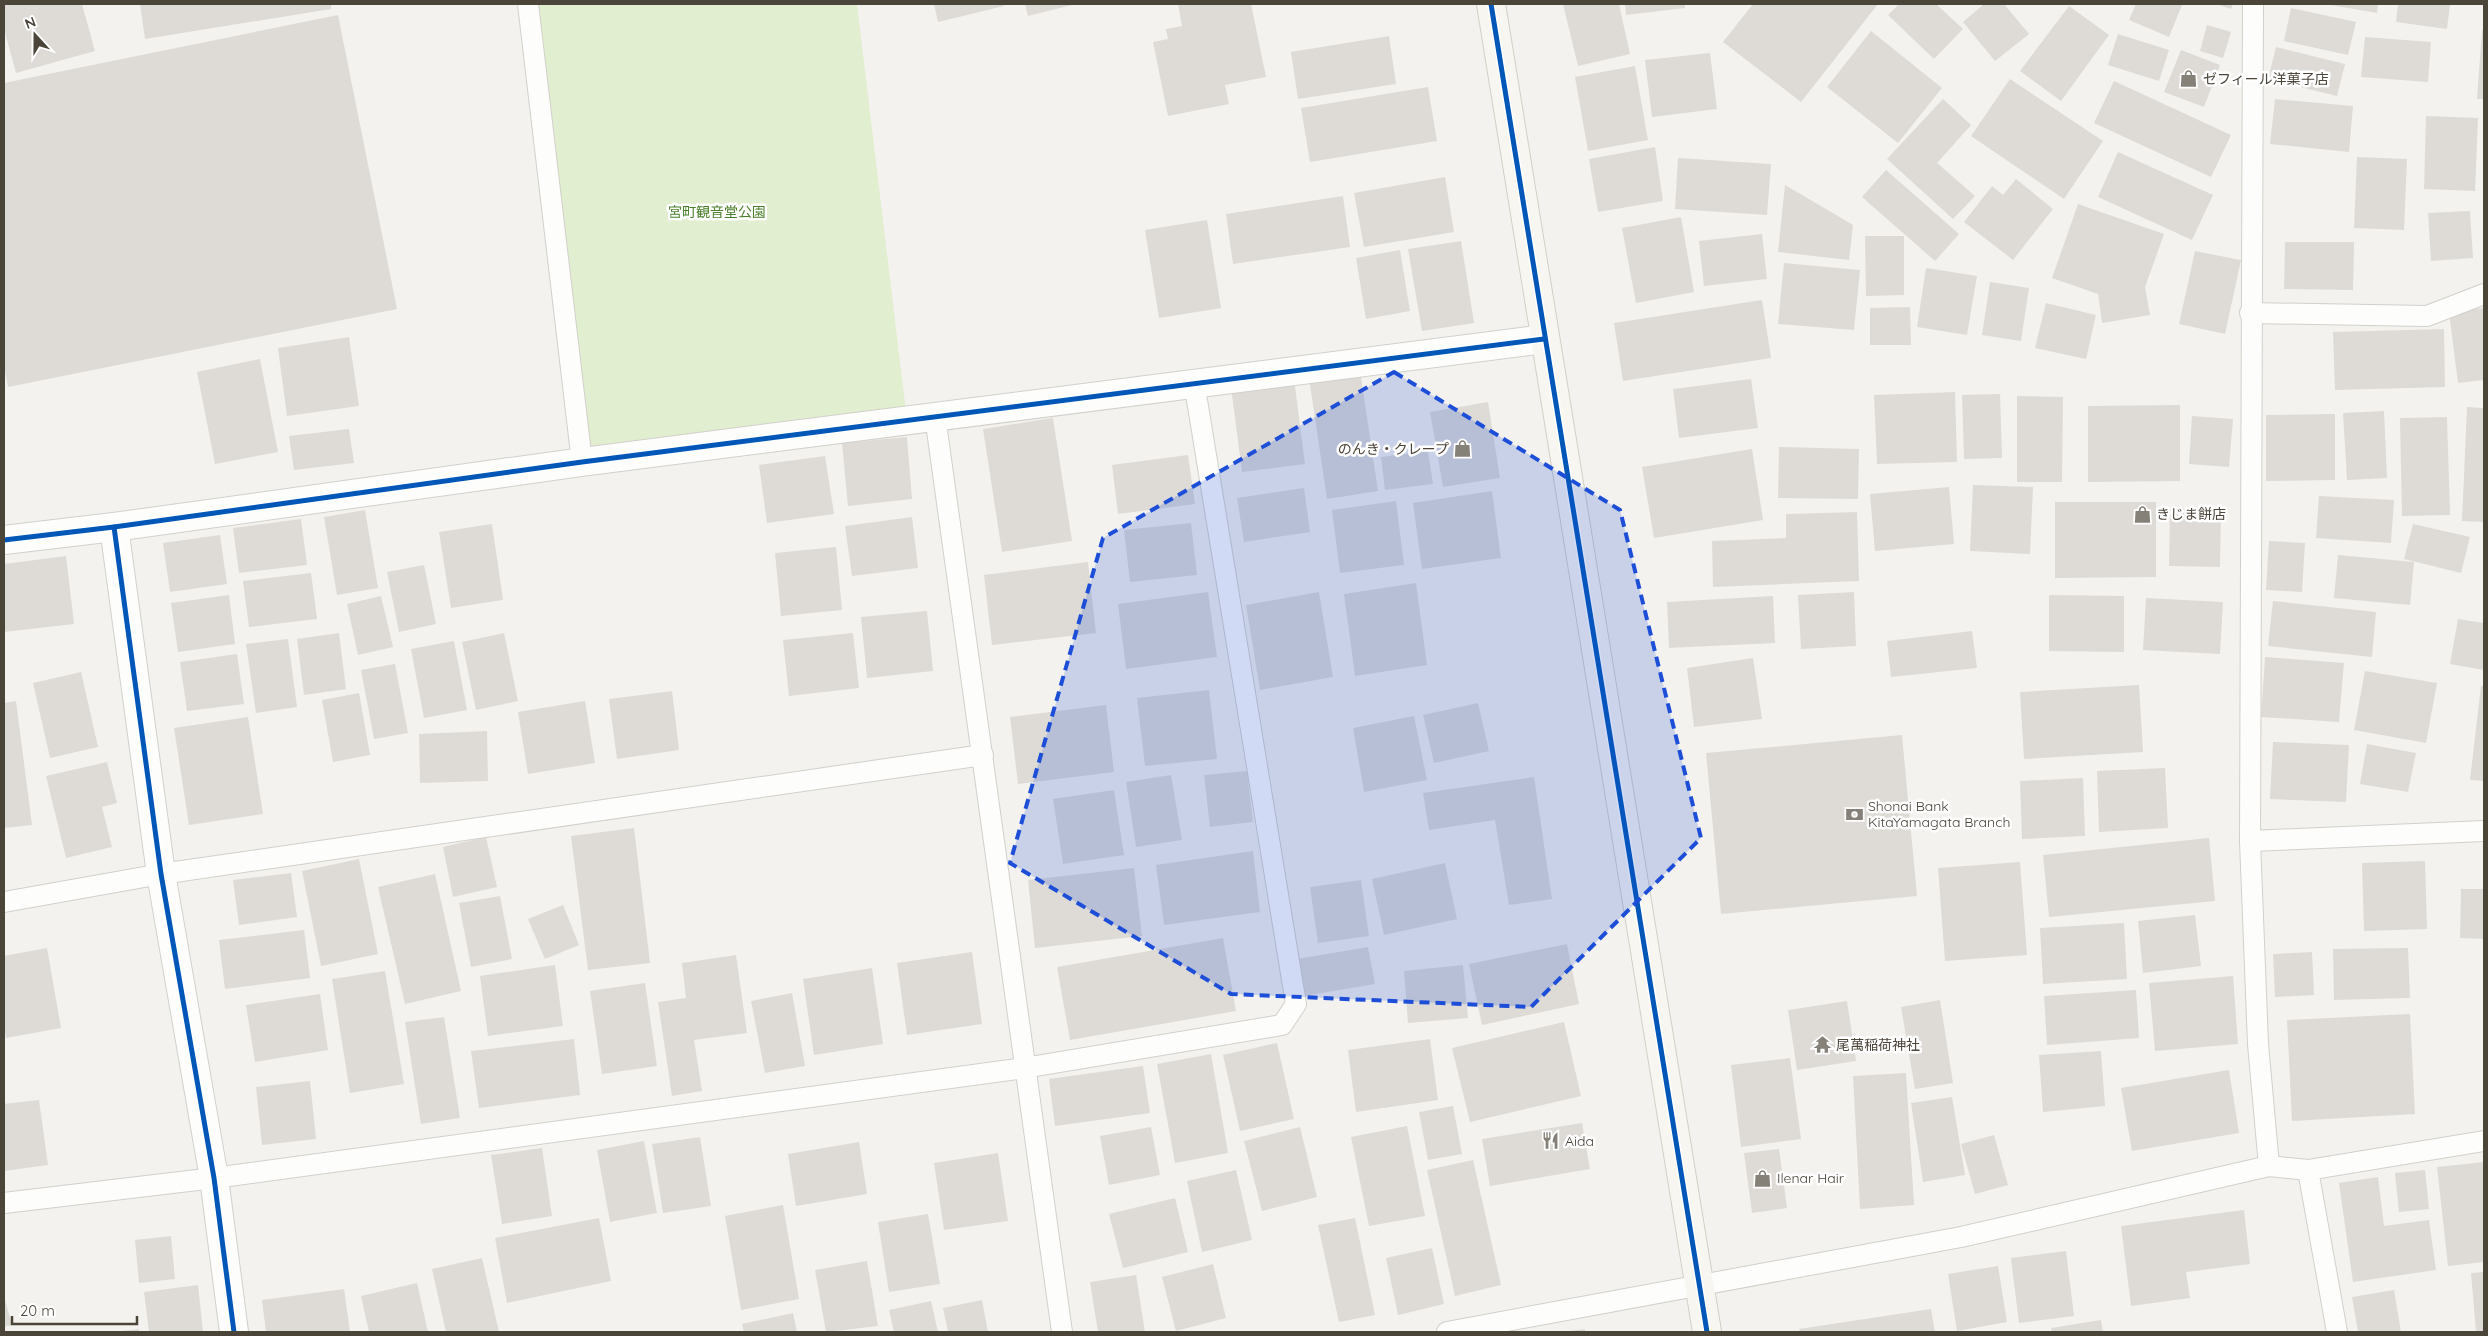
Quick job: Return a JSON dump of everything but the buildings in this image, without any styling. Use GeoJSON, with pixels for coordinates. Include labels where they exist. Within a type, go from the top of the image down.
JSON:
{"type":"FeatureCollection","features":[{"type":"Feature","properties":{"kind":"street"},"geometry":{"type":"LineString","coordinates":[[1490,4],[1708,1332]]}},
{"type":"Feature","properties":{"kind":"street"},"geometry":{"type":"LineString","coordinates":[[4,540],[114,527],[582,462],[1194,382],[1544,339]]}},
{"type":"Feature","properties":{"kind":"street"},"geometry":{"type":"LineString","coordinates":[[114,527],[161,874],[214,1178],[234,1332]]}},
{"type":"Feature","properties":{"kind":"lane"},"geometry":{"type":"LineString","coordinates":[[528,4],[582,462]]}},
{"type":"Feature","properties":{"kind":"lane"},"geometry":{"type":"LineString","coordinates":[[2253,4],[2250,313],[2250,841],[2258,1044],[2269,1166]]}},
{"type":"Feature","properties":{"kind":"lane"},"geometry":{"type":"LineString","coordinates":[[2250,313],[2427,316],[2484,294]]}},
{"type":"Feature","properties":{"kind":"lane"},"geometry":{"type":"LineString","coordinates":[[4,1203],[214,1178],[1024,1068],[1282,1025],[1296,1004],[1194,382]]}},
{"type":"Feature","properties":{"kind":"lane"},"geometry":{"type":"LineString","coordinates":[[935,416],[1062,1332]]}},
{"type":"Feature","properties":{"kind":"lane"},"geometry":{"type":"LineString","coordinates":[[4,902],[161,874],[983,755]]}},
{"type":"Feature","properties":{"kind":"lane"},"geometry":{"type":"LineString","coordinates":[[2250,841],[2484,831]]}},
{"type":"Feature","properties":{"kind":"lane"},"geometry":{"type":"LineString","coordinates":[[1447,1332],[1961,1237],[2269,1166],[2308,1170],[2484,1142]]}},
{"type":"Feature","properties":{"kind":"lane"},"geometry":{"type":"LineString","coordinates":[[2308,1170],[2337,1332]]}},
{"type":"Feature","properties":{"kind":"highlighted area"},"geometry":{"type":"Polygon","coordinates":[[[1394,372],[1620,510],[1701,838],[1531,1007],[1231,994],[1010,863],[1103,538],[1394,372]]]}},
{"type":"Feature","properties":{"kind":"green space","name":"宮町観音堂公園"},"geometry":{"type":"Polygon","coordinates":[[[528,4],[857,4],[907,420],[582,462],[528,4]]]}},
{"type":"Feature","properties":{"kind":"cycle path"},"geometry":{"type":"LineString","coordinates":[[1491,4],[1707,1332]]}},
{"type":"Feature","properties":{"kind":"cycle path"},"geometry":{"type":"LineString","coordinates":[[4,540],[114,527],[582,462],[1544,339]]}},
{"type":"Feature","properties":{"kind":"cycle path"},"geometry":{"type":"LineString","coordinates":[[114,527],[161,874],[214,1178],[234,1332]]}},
{"type":"Feature","properties":{"kind":"place","name":"ゼフィール洋菓子店"},"geometry":{"type":"Point","coordinates":[2189,79]}},
{"type":"Feature","properties":{"kind":"place","name":"のんき・クレープ"},"geometry":{"type":"Point","coordinates":[1463,449]}},
{"type":"Feature","properties":{"kind":"place","name":"きじま餅店"},"geometry":{"type":"Point","coordinates":[2142,514]}},
{"type":"Feature","properties":{"kind":"place","name":"Shonai Bank KitaYamagata Branch"},"geometry":{"type":"Point","coordinates":[1854,814]}},
{"type":"Feature","properties":{"kind":"place","name":"尾萬稲荷神社"},"geometry":{"type":"Point","coordinates":[1822,1045]}},
{"type":"Feature","properties":{"kind":"place","name":"Aida"},"geometry":{"type":"Point","coordinates":[1551,1141]}},
{"type":"Feature","properties":{"kind":"place","name":"Ilenar Hair"},"geometry":{"type":"Point","coordinates":[1763,1178]}}]}
